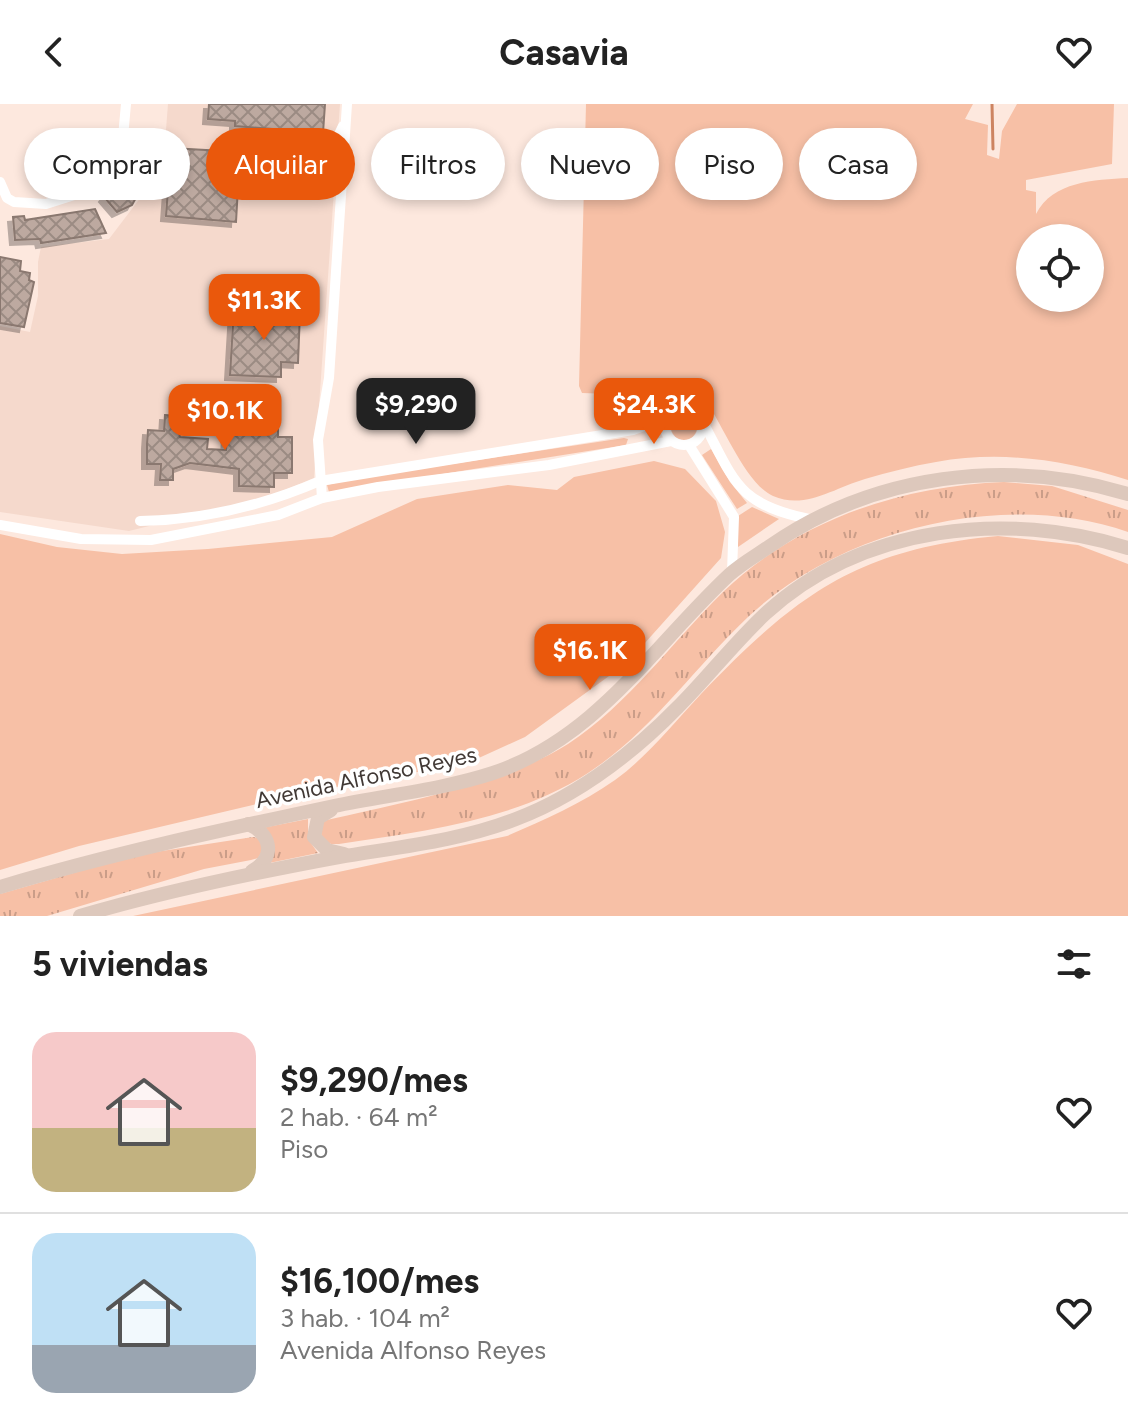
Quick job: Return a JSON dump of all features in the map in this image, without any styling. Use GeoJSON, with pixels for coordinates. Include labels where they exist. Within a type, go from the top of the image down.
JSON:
{"type":"FeatureCollection","features":[{"type":"Feature","properties":{"kind":"main road","name":"Avenida Alfonso Reyes"},"geometry":{"type":"LineString","coordinates":[[0,887],[89,860],[493,773],[535,755],[584,724],[631,681],[732,572],[809,519],[876,494],[931,480],[985,474],[1040,476],[1128,494]]}},
{"type":"Feature","properties":{"kind":"main road"},"geometry":{"type":"LineString","coordinates":[[80,916],[245,875],[461,835],[514,820],[586,785],[619,762],[679,707],[775,605],[820,577],[875,549],[915,537],[1005,527],[1052,531],[1128,548]]}},
{"type":"Feature","properties":{"kind":"main road"},"geometry":{"type":"LineString","coordinates":[[338,806],[318,818],[314,837],[327,850],[352,855]]}},
{"type":"Feature","properties":{"kind":"main road"},"geometry":{"type":"LineString","coordinates":[[245,875],[262,865],[269,852],[263,833],[248,824]]}},
{"type":"Feature","properties":{"kind":"street"},"geometry":{"type":"LineString","coordinates":[[0,182],[7,198],[14,202],[46,204],[90,190],[122,148],[126,104]]}},
{"type":"Feature","properties":{"kind":"street"},"geometry":{"type":"LineString","coordinates":[[322,498],[318,440],[329,378],[347,104]]}},
{"type":"Feature","properties":{"kind":"street"},"geometry":{"type":"LineString","coordinates":[[140,521],[178,520],[283,498],[320,481],[633,430],[666,418],[676,409],[689,407],[703,422],[732,477],[755,502],[767,509],[809,519]]}},
{"type":"Feature","properties":{"kind":"street"},"geometry":{"type":"LineString","coordinates":[[666,418],[666,433],[671,441]]}},
{"type":"Feature","properties":{"kind":"street"},"geometry":{"type":"LineString","coordinates":[[689,445],[701,436],[703,422]]}},
{"type":"Feature","properties":{"kind":"street"},"geometry":{"type":"LineString","coordinates":[[0,525],[81,539],[151,540],[278,515],[322,498],[549,465],[671,441],[689,445],[734,517],[732,572]]}},
{"type":"Feature","properties":{"kind":"street"},"geometry":{"type":"LineString","coordinates":[[178,520],[181,536]]}},
{"type":"Feature","properties":{"kind":"shaded area"},"geometry":{"type":"Polygon","coordinates":[[[168,104],[340,104],[338,128],[206,128],[206,200],[333,200],[314,478],[270,496],[129,531],[0,512],[0,326],[30,332],[38,296],[41,247],[109,239],[139,200],[190,200],[190,128],[166,128],[168,104]]]}},
{"type":"Feature","properties":{"kind":"green space"},"geometry":{"type":"Polygon","coordinates":[[[586,104],[973,104],[965,119],[988,125],[987,155],[999,159],[1002,131],[1017,104],[1114,104],[1112,164],[1026,180],[1026,190],[1036,192],[1036,214],[1053,195],[1076,184],[1128,178],[1128,480],[1057,462],[985,457],[918,465],[808,499],[785,500],[763,490],[754,480],[707,403],[683,402],[668,396],[582,393],[579,386],[584,200],[659,200],[659,128],[585,128],[586,104]]]}},
{"type":"Feature","properties":{"kind":"green space"},"geometry":{"type":"Polygon","coordinates":[[[684,414],[693,418],[697,427],[693,436],[684,440],[675,436],[671,427],[675,418],[684,414]]]}},
{"type":"Feature","properties":{"kind":"green space"},"geometry":{"type":"Polygon","coordinates":[[[628,439],[626,445],[329,492],[327,485],[352,479],[628,439]]]}},
{"type":"Feature","properties":{"kind":"green space"},"geometry":{"type":"Polygon","coordinates":[[[711,449],[730,482],[747,503],[737,509],[702,455],[711,449]]]}},
{"type":"Feature","properties":{"kind":"green space"},"geometry":{"type":"Polygon","coordinates":[[[654,461],[685,469],[716,501],[725,532],[721,558],[627,663],[525,737],[470,762],[295,795],[79,846],[0,870],[0,534],[57,547],[122,554],[332,537],[417,499],[508,485],[557,490],[574,477],[654,461]]]}},
{"type":"Feature","properties":{"kind":"green space"},"geometry":{"type":"Polygon","coordinates":[[[1004,482],[1052,486],[1128,510],[1128,532],[1080,520],[1030,515],[979,517],[928,525],[877,540],[830,560],[786,586],[748,617],[632,738],[588,773],[560,789],[530,803],[468,822],[339,844],[331,844],[321,838],[322,823],[327,820],[484,781],[543,758],[568,744],[630,692],[723,592],[753,566],[818,526],[890,499],[966,485],[1004,482]]]}},
{"type":"Feature","properties":{"kind":"green space"},"geometry":{"type":"Polygon","coordinates":[[[752,507],[779,519],[738,547],[738,516],[752,507]]]}},
{"type":"Feature","properties":{"kind":"green space"},"geometry":{"type":"Polygon","coordinates":[[[998,536],[1078,545],[1128,564],[1128,916],[133,916],[507,836],[521,830],[589,797],[627,771],[735,659],[768,629],[832,583],[905,552],[998,536]]]}},
{"type":"Feature","properties":{"kind":"green space"},"geometry":{"type":"Polygon","coordinates":[[[308,819],[308,839],[318,853],[269,863],[262,828],[308,819]]]}},
{"type":"Feature","properties":{"kind":"green space"},"geometry":{"type":"Polygon","coordinates":[[[259,838],[264,848],[258,858],[204,869],[47,916],[0,916],[0,894],[136,855],[259,838]]]}},
{"type":"Feature","properties":{"kind":"building"},"geometry":{"type":"Polygon","coordinates":[[[209,104],[325,104],[323,128],[260,128],[235,126],[235,121],[208,119],[209,104]]]}},
{"type":"Feature","properties":{"kind":"building"},"geometry":{"type":"Polygon","coordinates":[[[190,149],[206,150],[206,200],[237,200],[236,222],[166,216],[167,200],[190,200],[190,149]]]}},
{"type":"Feature","properties":{"kind":"building"},"geometry":{"type":"Polygon","coordinates":[[[107,200],[135,200],[132,205],[117,212],[107,200]]]}},
{"type":"Feature","properties":{"kind":"building"},"geometry":{"type":"Polygon","coordinates":[[[95,209],[106,233],[41,243],[40,239],[15,240],[13,217],[24,216],[25,220],[95,209]]]}},
{"type":"Feature","properties":{"kind":"building"},"geometry":{"type":"Polygon","coordinates":[[[0,257],[21,261],[20,271],[30,273],[29,280],[34,282],[24,327],[0,323],[0,257]]]}},
{"type":"Feature","properties":{"kind":"building"},"geometry":{"type":"Polygon","coordinates":[[[234,308],[300,312],[298,363],[281,362],[281,377],[230,375],[234,308]]]}},
{"type":"Feature","properties":{"kind":"building"},"geometry":{"type":"Polygon","coordinates":[[[165,415],[176,416],[180,437],[208,439],[207,449],[226,450],[227,435],[242,435],[242,421],[278,421],[278,437],[292,437],[292,473],[274,473],[274,487],[239,486],[239,469],[190,463],[173,469],[173,480],[160,480],[161,464],[147,464],[148,430],[164,431],[165,415]]]}},
{"type":"Feature","properties":{"kind":"waterway"},"geometry":{"type":"LineString","coordinates":[[992,104],[993,149]]}}]}
